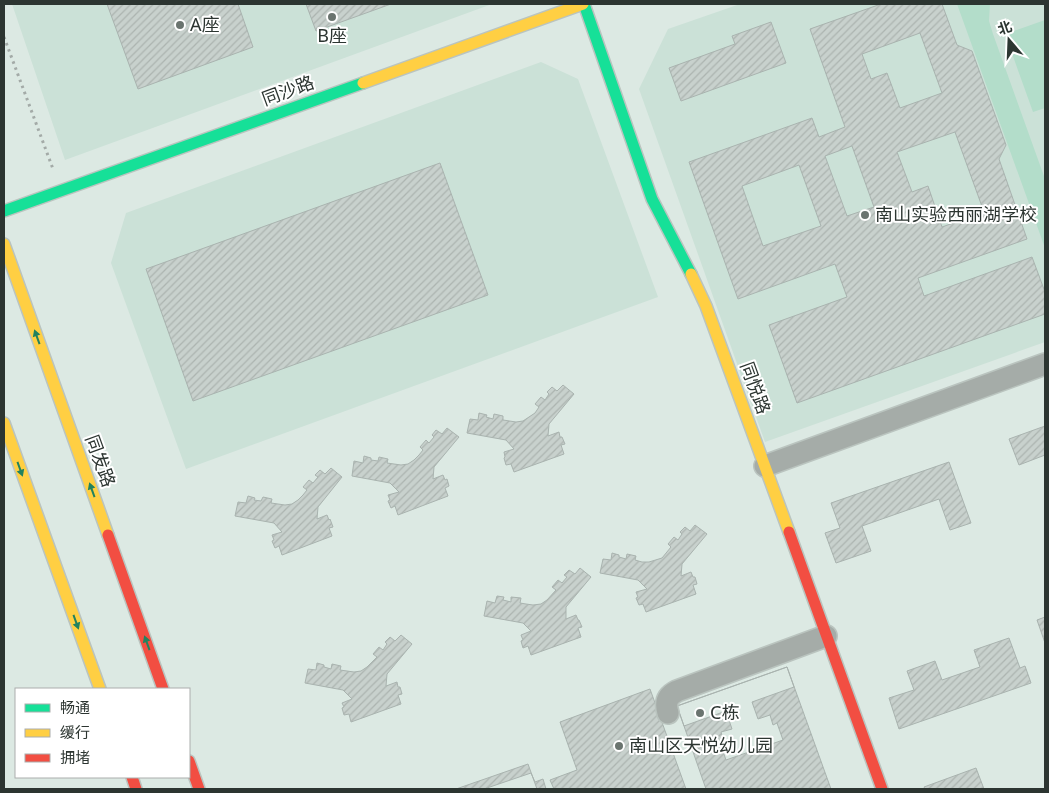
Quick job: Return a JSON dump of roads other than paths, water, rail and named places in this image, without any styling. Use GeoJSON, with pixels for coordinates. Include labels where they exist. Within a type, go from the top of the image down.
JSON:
{"type":"FeatureCollection","features":[{"type":"Feature","properties":{"kind":"street","name":"同沙路"},"geometry":{"type":"LineString","coordinates":[[4,211],[584,4]]}},
{"type":"Feature","properties":{"kind":"street","name":"同悦路"},"geometry":{"type":"LineString","coordinates":[[584,4],[652,199],[704,300],[882,789]]}},
{"type":"Feature","properties":{"kind":"street","name":"同发路"},"geometry":{"type":"LineString","coordinates":[[4,244],[163,688]]}},
{"type":"Feature","properties":{"kind":"street"},"geometry":{"type":"LineString","coordinates":[[765,466],[1045,364]]}},
{"type":"Feature","properties":{"kind":"street"},"geometry":{"type":"LineString","coordinates":[[4,423],[100,688]]}},
{"type":"Feature","properties":{"kind":"street"},"geometry":{"type":"LineString","coordinates":[[668,713],[666,703],[668,698],[677,691],[826,636]]}},
{"type":"Feature","properties":{"kind":"street"},"geometry":{"type":"LineString","coordinates":[[190,764],[199,789]]}},
{"type":"Feature","properties":{"kind":"place","name":"B座"},"geometry":{"type":"Point","coordinates":[332,17]}},
{"type":"Feature","properties":{"kind":"place","name":"A座"},"geometry":{"type":"Point","coordinates":[180,25]}},
{"type":"Feature","properties":{"kind":"place","name":"南山实验西丽湖学校"},"geometry":{"type":"Point","coordinates":[865,215]}},
{"type":"Feature","properties":{"kind":"place","name":"C栋"},"geometry":{"type":"Point","coordinates":[700,713]}},
{"type":"Feature","properties":{"kind":"place","name":"南山区天悦幼儿园"},"geometry":{"type":"Point","coordinates":[619,746]}}]}
